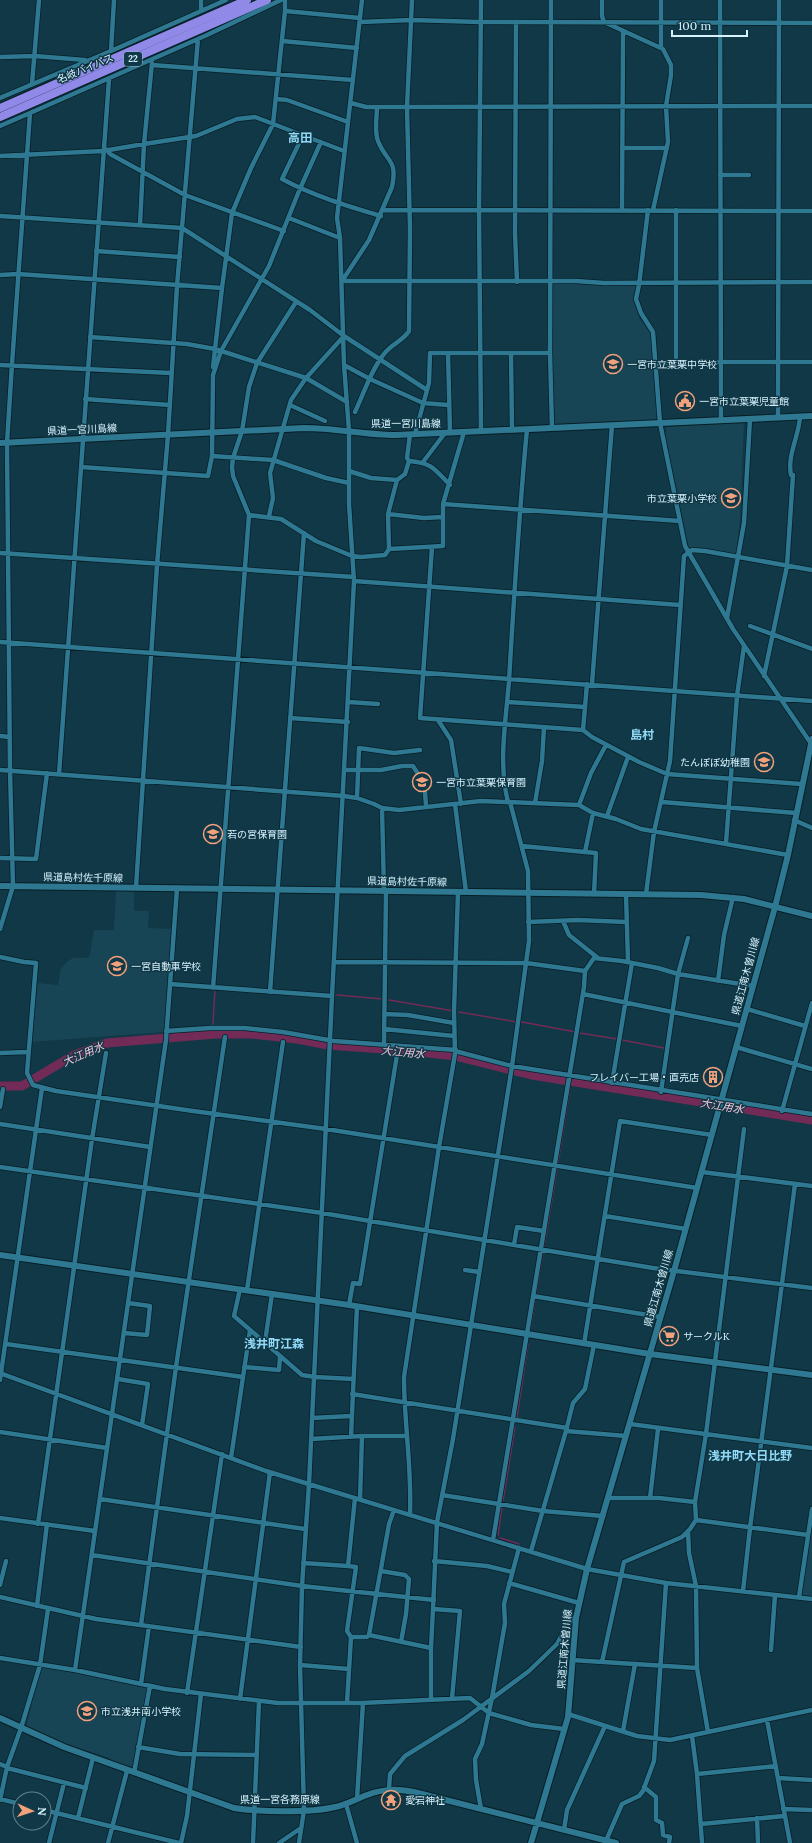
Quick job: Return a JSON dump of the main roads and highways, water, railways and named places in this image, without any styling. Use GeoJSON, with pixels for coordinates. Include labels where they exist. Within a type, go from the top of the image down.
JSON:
{"type":"FeatureCollection","features":[{"type":"Feature","properties":{"kind":"highway","name":"名岐バイパス"},"geometry":{"type":"LineString","coordinates":[[0,108],[247,0]]}},
{"type":"Feature","properties":{"kind":"highway","name":"名岐バイパス"},"geometry":{"type":"LineString","coordinates":[[0,117],[267,0]]}},
{"type":"Feature","properties":{"kind":"main road","name":"県道一宮川島線"},"geometry":{"type":"LineString","coordinates":[[0,443],[324,428],[381,435],[447,433],[812,416]]}},
{"type":"Feature","properties":{"kind":"main road","name":"県道江南木曽川線"},"geometry":{"type":"LineString","coordinates":[[531,1843],[568,1714],[576,1618],[587,1569],[686,1229],[775,907],[788,855],[794,820],[812,743]]}},
{"type":"Feature","properties":{"kind":"main road","name":"県道島村佐千原線"},"geometry":{"type":"LineString","coordinates":[[0,886],[646,894],[733,897],[812,916]]}},
{"type":"Feature","properties":{"kind":"main road"},"geometry":{"type":"LineString","coordinates":[[0,1255],[357,1306],[650,1354],[812,1374]]}},
{"type":"Feature","properties":{"kind":"main road","name":"県道一宮各務原線"},"geometry":{"type":"LineString","coordinates":[[0,1718],[93,1758],[230,1807],[253,1811],[328,1809],[389,1789],[418,1793],[606,1842],[616,1843]]}},
{"type":"Feature","properties":{"kind":"waterway"},"geometry":{"type":"LineString","coordinates":[[213,1024],[215,989]]}},
{"type":"Feature","properties":{"kind":"waterway"},"geometry":{"type":"LineString","coordinates":[[337,995],[383,999]]}},
{"type":"Feature","properties":{"kind":"waterway"},"geometry":{"type":"LineString","coordinates":[[389,1000],[454,1011]]}},
{"type":"Feature","properties":{"kind":"waterway"},"geometry":{"type":"LineString","coordinates":[[459,1012],[517,1022]]}},
{"type":"Feature","properties":{"kind":"waterway"},"geometry":{"type":"LineString","coordinates":[[522,1022],[576,1032]]}},
{"type":"Feature","properties":{"kind":"waterway"},"geometry":{"type":"LineString","coordinates":[[580,1033],[617,1039]]}},
{"type":"Feature","properties":{"kind":"waterway","name":"大江用水"},"geometry":{"type":"LineString","coordinates":[[0,1086],[22,1086],[74,1055],[107,1043],[216,1034],[251,1034],[297,1039],[328,1045],[455,1056],[532,1075],[812,1120]]}},
{"type":"Feature","properties":{"kind":"waterway"},"geometry":{"type":"LineString","coordinates":[[622,1040],[664,1048]]}},
{"type":"Feature","properties":{"kind":"waterway"},"geometry":{"type":"LineString","coordinates":[[558,1163],[570,1088]]}},
{"type":"Feature","properties":{"kind":"waterway"},"geometry":{"type":"LineString","coordinates":[[544,1247],[557,1169]]}},
{"type":"Feature","properties":{"kind":"waterway"},"geometry":{"type":"LineString","coordinates":[[530,1331],[543,1252]]}},
{"type":"Feature","properties":{"kind":"waterway"},"geometry":{"type":"LineString","coordinates":[[517,1417],[528,1344]]}},
{"type":"Feature","properties":{"kind":"waterway"},"geometry":{"type":"LineString","coordinates":[[503,1501],[515,1427]]}},
{"type":"Feature","properties":{"kind":"waterway"},"geometry":{"type":"LineString","coordinates":[[498,1535],[502,1507]]}},
{"type":"Feature","properties":{"kind":"waterway"},"geometry":{"type":"LineString","coordinates":[[500,1538],[519,1544]]}},
{"type":"Feature","properties":{"kind":"place","name":"一宮市立葉栗中学校"},"geometry":{"type":"Point","coordinates":[613,364]}},
{"type":"Feature","properties":{"kind":"place","name":"一宮市立葉栗児童館"},"geometry":{"type":"Point","coordinates":[685,401]}},
{"type":"Feature","properties":{"kind":"place","name":"市立葉栗小学校"},"geometry":{"type":"Point","coordinates":[731,498]}},
{"type":"Feature","properties":{"kind":"place","name":"たんぽぽ幼稚園"},"geometry":{"type":"Point","coordinates":[764,762]}},
{"type":"Feature","properties":{"kind":"place","name":"一宮市立葉栗保育園"},"geometry":{"type":"Point","coordinates":[422,782]}},
{"type":"Feature","properties":{"kind":"place","name":"若の宮保育園"},"geometry":{"type":"Point","coordinates":[213,834]}},
{"type":"Feature","properties":{"kind":"place","name":"一宮自動車学校"},"geometry":{"type":"Point","coordinates":[117,966]}},
{"type":"Feature","properties":{"kind":"place","name":"フレイバー工場・直売店"},"geometry":{"type":"Point","coordinates":[713,1077]}},
{"type":"Feature","properties":{"kind":"place","name":"サークルK"},"geometry":{"type":"Point","coordinates":[669,1336]}},
{"type":"Feature","properties":{"kind":"place","name":"市立浅井南小学校"},"geometry":{"type":"Point","coordinates":[87,1711]}},
{"type":"Feature","properties":{"kind":"place","name":"愛宕神社"},"geometry":{"type":"Point","coordinates":[391,1800]}},
{"type":"Feature","properties":{"kind":"district","name":"高田"},"geometry":{"type":"Point","coordinates":[300,138]}},
{"type":"Feature","properties":{"kind":"district","name":"島村"},"geometry":{"type":"Point","coordinates":[642,735]}},
{"type":"Feature","properties":{"kind":"district","name":"浅井町江森"},"geometry":{"type":"Point","coordinates":[274,1344]}},
{"type":"Feature","properties":{"kind":"district","name":"浅井町大日比野"},"geometry":{"type":"Point","coordinates":[750,1456]}}]}
